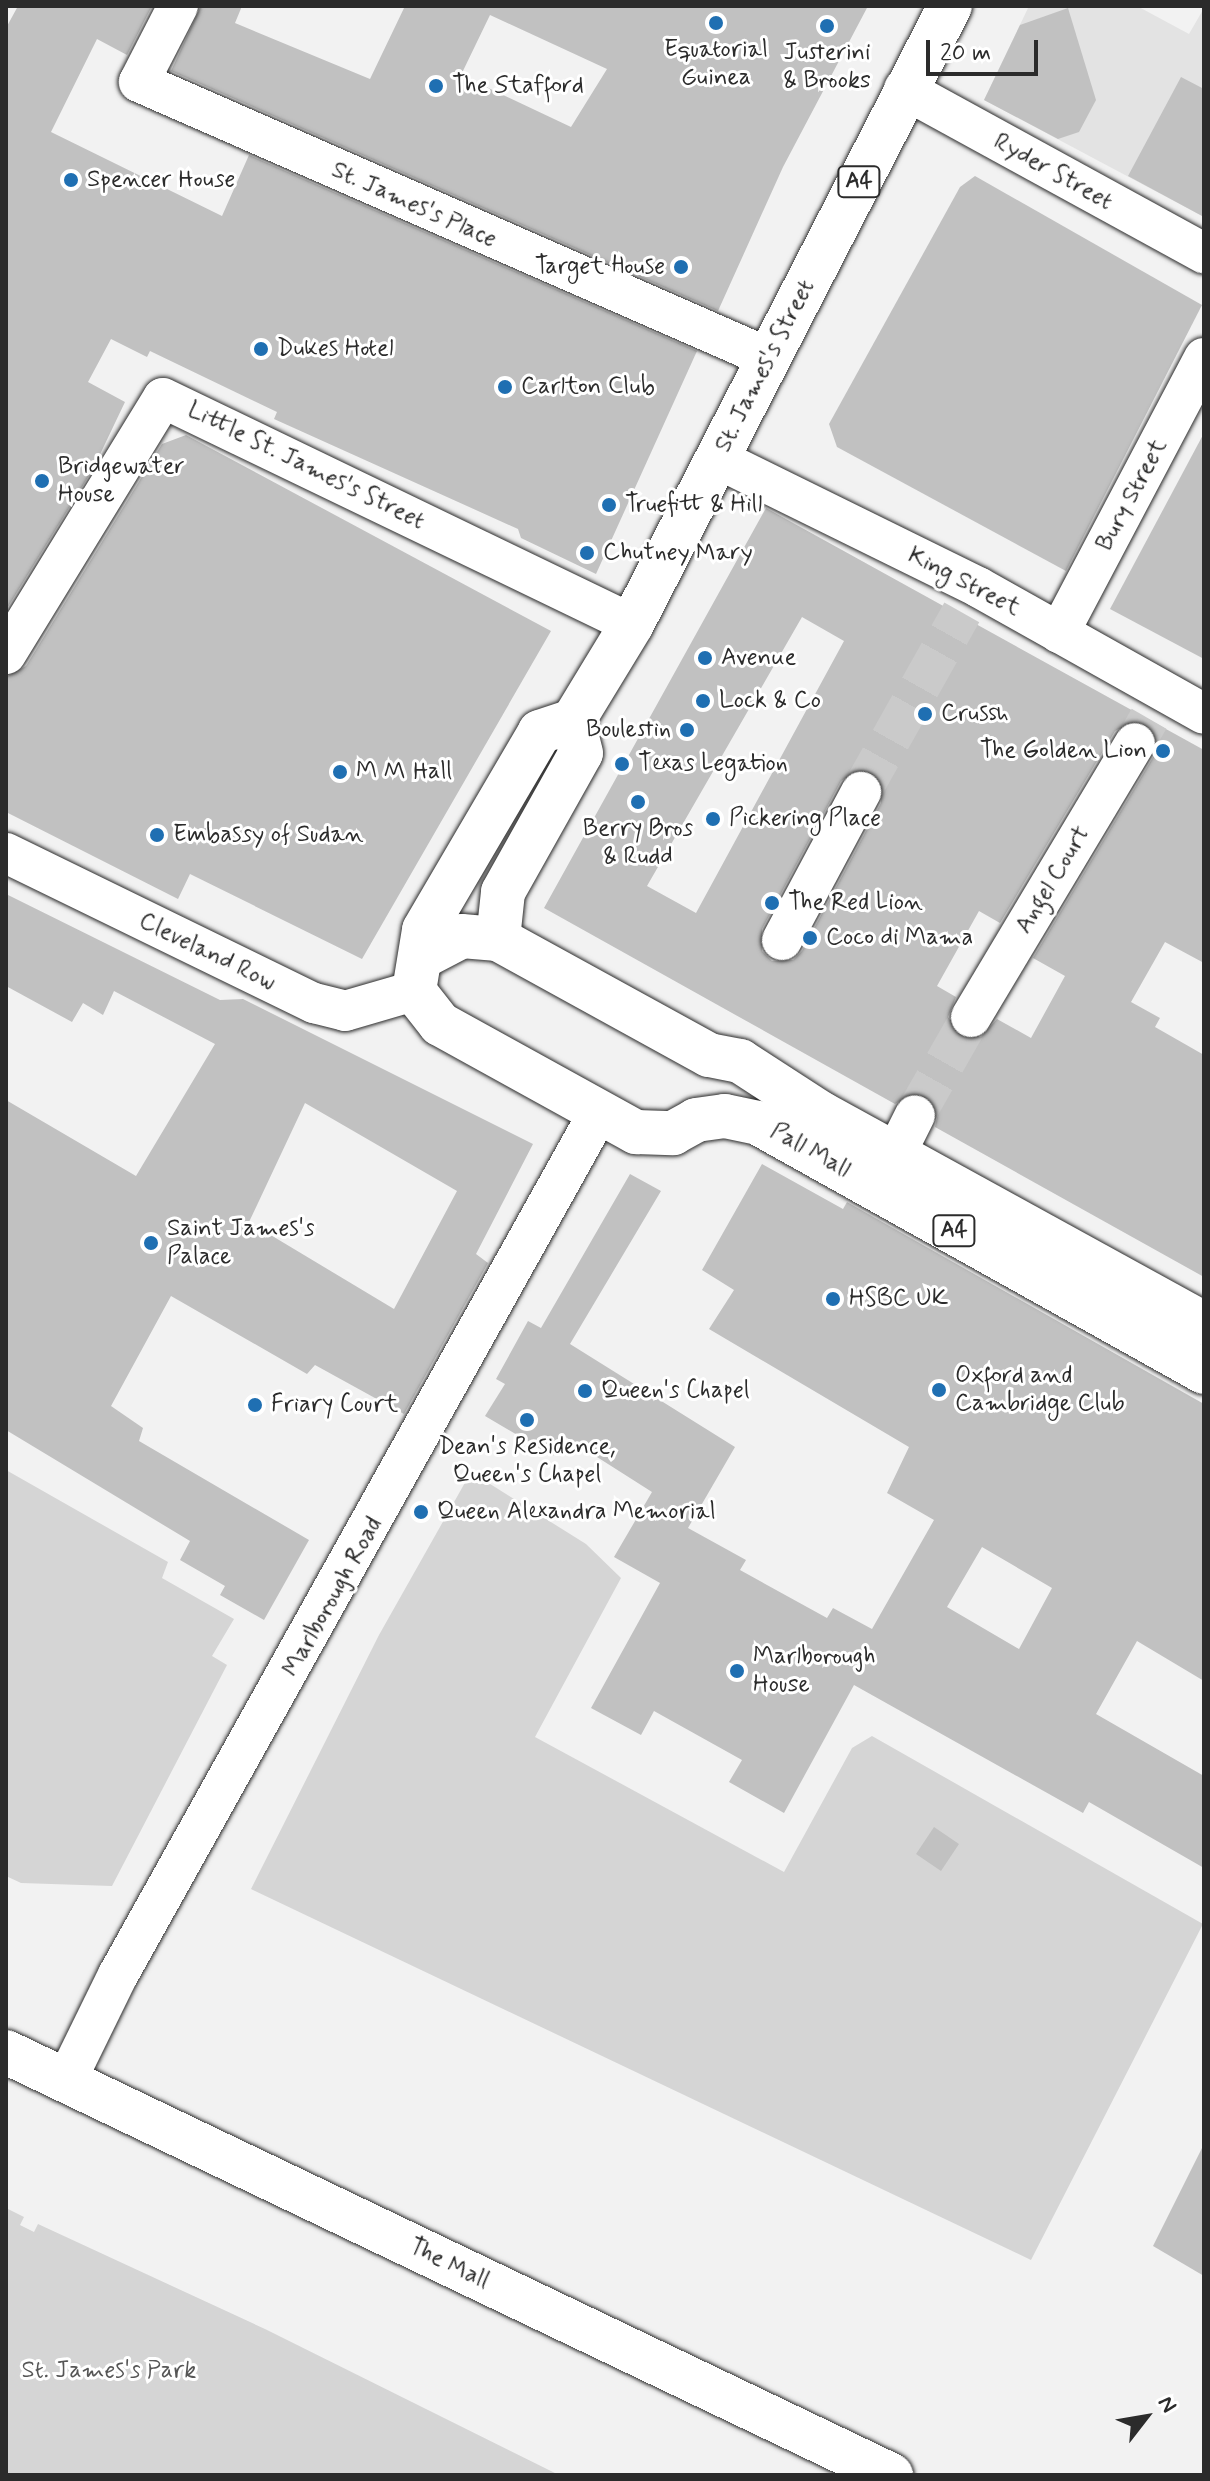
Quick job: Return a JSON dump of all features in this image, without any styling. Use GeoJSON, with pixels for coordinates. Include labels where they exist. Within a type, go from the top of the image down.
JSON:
{"type":"FeatureCollection","features":[{"type":"Feature","properties":{"kind":"main road","name":"St. James's Street"},"geometry":{"type":"LineString","coordinates":[[573,721],[632,624],[718,459],[944,8]]}},
{"type":"Feature","properties":{"kind":"main road"},"geometry":{"type":"LineString","coordinates":[[573,721],[581,753],[503,892],[498,939],[462,936],[417,975],[424,930],[540,732],[573,721]]}},
{"type":"Feature","properties":{"kind":"main road","name":"Pall Mall"},"geometry":{"type":"LineString","coordinates":[[498,939],[709,1055],[740,1061],[906,1134],[1204,1324]]}},
{"type":"Feature","properties":{"kind":"main road","name":"Pall Mall"},"geometry":{"type":"LineString","coordinates":[[417,975],[440,1024],[599,1112],[655,1134],[673,1133],[696,1120],[725,1116],[758,1123],[1204,1372]]}},
{"type":"Feature","properties":{"kind":"main road"},"geometry":{"type":"LineString","coordinates":[[696,1120],[708,1099],[709,1055]]}},
{"type":"Feature","properties":{"kind":"main road","name":"The Mall"},"geometry":{"type":"LineString","coordinates":[[6,2052],[891,2475]]}},
{"type":"Feature","properties":{"kind":"street","name":"St. James's Place"},"geometry":{"type":"LineString","coordinates":[[178,6],[139,82],[769,358]]}},
{"type":"Feature","properties":{"kind":"street","name":"Ryder Street"},"geometry":{"type":"LineString","coordinates":[[904,89],[1204,253]]}},
{"type":"Feature","properties":{"kind":"street","name":"Bury Street"},"geometry":{"type":"LineString","coordinates":[[1059,633],[1204,358]]}},
{"type":"Feature","properties":{"kind":"street","name":"Little St. James's Street"},"geometry":{"type":"LineString","coordinates":[[6,654],[163,398],[632,624]]}},
{"type":"Feature","properties":{"kind":"street","name":"King Street"},"geometry":{"type":"LineString","coordinates":[[718,459],[970,599],[1059,633],[1150,718],[1204,714]]}},
{"type":"Feature","properties":{"kind":"street","name":"Angel Court"},"geometry":{"type":"LineString","coordinates":[[971,1017],[1150,718]]}},
{"type":"Feature","properties":{"kind":"street"},"geometry":{"type":"LineString","coordinates":[[782,940],[861,792]]}},
{"type":"Feature","properties":{"kind":"street","name":"Cleveland Row"},"geometry":{"type":"LineString","coordinates":[[6,853],[314,1003],[345,1011],[417,975]]}},
{"type":"Feature","properties":{"kind":"street","name":"Marlborough Road"},"geometry":{"type":"LineString","coordinates":[[66,2081],[118,1975],[599,1112]]}},
{"type":"Feature","properties":{"kind":"shaded area"},"geometry":{"type":"Polygon","coordinates":[[[1029,6],[1137,6],[1189,34],[1204,8],[1204,217],[984,100],[1029,6]]]}},
{"type":"Feature","properties":{"kind":"green space"},"geometry":{"type":"Polygon","coordinates":[[[6,1470],[168,1562],[162,1578],[234,1619],[212,1656],[227,1665],[112,1886],[21,1883],[6,1876],[6,1470]]]}},
{"type":"Feature","properties":{"kind":"green space"},"geometry":{"type":"Polygon","coordinates":[[[471,1472],[586,1544],[621,1578],[535,1737],[784,1872],[852,1748],[872,1736],[1203,1924],[1031,2260],[251,1889],[379,1635],[471,1472]]]}},
{"type":"Feature","properties":{"kind":"green space","name":"St. James's Park"},"geometry":{"type":"Polygon","coordinates":[[[6,2208],[24,2217],[20,2225],[34,2232],[38,2224],[265,2329],[559,2475],[6,2475],[6,2208]]]}},
{"type":"Feature","properties":{"kind":"building"},"geometry":{"type":"Polygon","coordinates":[[[18,6],[152,6],[127,55],[97,39],[51,132],[222,216],[249,155],[697,351],[596,574],[521,538],[518,529],[274,419],[277,412],[150,351],[147,357],[111,339],[88,382],[125,402],[93,469],[6,610],[6,28],[18,6]]]}},
{"type":"Feature","properties":{"kind":"building"},"geometry":{"type":"Polygon","coordinates":[[[201,6],[242,6],[235,23],[370,79],[405,6],[868,6],[783,167],[718,311],[171,71],[201,6]],[[490,15],[461,75],[571,127],[607,69],[490,15]]]}},
{"type":"Feature","properties":{"kind":"building"},"geometry":{"type":"Polygon","coordinates":[[[1068,8],[1096,100],[1079,132],[1058,139],[984,100],[1020,25],[1068,8]]]}},
{"type":"Feature","properties":{"kind":"building"},"geometry":{"type":"Polygon","coordinates":[[[1181,77],[1204,89],[1204,217],[1128,176],[1181,77]]]}},
{"type":"Feature","properties":{"kind":"building"},"geometry":{"type":"Polygon","coordinates":[[[975,176],[1202,305],[1066,571],[837,447],[829,424],[960,187],[975,176]]]}},
{"type":"Feature","properties":{"kind":"building"},"geometry":{"type":"Polygon","coordinates":[[[1204,433],[1204,659],[1110,609],[1204,433]]]}},
{"type":"Feature","properties":{"kind":"building"},"geometry":{"type":"Polygon","coordinates":[[[186,435],[551,631],[362,959],[190,874],[178,899],[6,812],[6,677],[26,666],[162,444],[186,435]]]}},
{"type":"Feature","properties":{"kind":"building"},"geometry":{"type":"Polygon","coordinates":[[[766,508],[1204,750],[1204,963],[1165,942],[1131,1002],[1160,1018],[1155,1027],[1204,1055],[1204,1277],[935,1127],[938,1113],[926,1095],[913,1092],[895,1104],[544,908],[766,508]],[[802,617],[647,886],[696,913],[844,641],[802,617]],[[1136,720],[1115,731],[1000,923],[979,911],[937,986],[956,997],[948,1017],[960,1037],[981,1037],[997,1019],[1031,1038],[1065,976],[1033,958],[1155,754],[1155,731],[1136,720]],[[859,769],[841,781],[762,929],[762,951],[772,961],[793,960],[802,951],[881,803],[880,779],[859,769]]]}},
{"type":"Feature","properties":{"kind":"building","name":"Saint James's Palace"},"geometry":{"type":"Polygon","coordinates":[[[6,894],[220,1000],[243,999],[533,1144],[476,1254],[488,1263],[404,1414],[315,1365],[307,1374],[171,1296],[111,1406],[143,1428],[139,1441],[309,1540],[264,1620],[220,1595],[225,1586],[180,1560],[190,1541],[6,1430],[6,1100],[136,1176],[215,1044],[114,991],[103,1015],[83,1003],[72,1022],[6,986],[6,894]],[[305,1103],[249,1222],[394,1309],[457,1191],[305,1103]]]}},
{"type":"Feature","properties":{"kind":"building"},"geometry":{"type":"Polygon","coordinates":[[[762,1164],[843,1209],[847,1202],[1204,1404],[1204,1681],[1137,1641],[1096,1714],[1204,1776],[1204,1868],[1089,1802],[1083,1813],[854,1685],[784,1813],[729,1782],[742,1760],[654,1711],[641,1735],[591,1708],[660,1583],[614,1557],[652,1492],[564,1436],[553,1456],[485,1416],[505,1384],[496,1379],[528,1321],[541,1328],[630,1174],[661,1191],[570,1344],[735,1447],[688,1528],[746,1560],[740,1570],[827,1618],[833,1608],[872,1629],[934,1520],[887,1493],[909,1447],[709,1329],[734,1290],[702,1270],[762,1164]],[[982,1547],[947,1607],[1019,1649],[1052,1588],[982,1547]]]}},
{"type":"Feature","properties":{"kind":"building"},"geometry":{"type":"Polygon","coordinates":[[[934,1827],[959,1844],[941,1871],[916,1854],[934,1827]]]}},
{"type":"Feature","properties":{"kind":"building"},"geometry":{"type":"Polygon","coordinates":[[[1204,2144],[1204,2276],[1153,2246],[1204,2144]]]}},
{"type":"Feature","properties":{"kind":"tunnel"},"geometry":{"type":"LineString","coordinates":[[861,792],[962,612]]}},
{"type":"Feature","properties":{"kind":"tunnel"},"geometry":{"type":"LineString","coordinates":[[1135,743],[1149,719]]}},
{"type":"Feature","properties":{"kind":"tunnel"},"geometry":{"type":"LineString","coordinates":[[915,1115],[971,1017]]}},
{"type":"Feature","properties":{"kind":"place","name":"Equatorial Guinea"},"geometry":{"type":"Point","coordinates":[716,23]}},
{"type":"Feature","properties":{"kind":"place","name":"Justerini & Brooks"},"geometry":{"type":"Point","coordinates":[827,26]}},
{"type":"Feature","properties":{"kind":"place","name":"The Stafford"},"geometry":{"type":"Point","coordinates":[436,86]}},
{"type":"Feature","properties":{"kind":"place","name":"Spencer House"},"geometry":{"type":"Point","coordinates":[71,180]}},
{"type":"Feature","properties":{"kind":"place","name":"Target House"},"geometry":{"type":"Point","coordinates":[681,267]}},
{"type":"Feature","properties":{"kind":"place","name":"Dukes Hotel"},"geometry":{"type":"Point","coordinates":[261,349]}},
{"type":"Feature","properties":{"kind":"place","name":"Carlton Club"},"geometry":{"type":"Point","coordinates":[505,387]}},
{"type":"Feature","properties":{"kind":"place","name":"Bridgewater House"},"geometry":{"type":"Point","coordinates":[42,481]}},
{"type":"Feature","properties":{"kind":"place","name":"Truefitt & Hill"},"geometry":{"type":"Point","coordinates":[609,505]}},
{"type":"Feature","properties":{"kind":"place","name":"Chutney Mary"},"geometry":{"type":"Point","coordinates":[587,553]}},
{"type":"Feature","properties":{"kind":"place","name":"Avenue"},"geometry":{"type":"Point","coordinates":[705,658]}},
{"type":"Feature","properties":{"kind":"place","name":"Lock & Co"},"geometry":{"type":"Point","coordinates":[703,701]}},
{"type":"Feature","properties":{"kind":"place","name":"Crussh"},"geometry":{"type":"Point","coordinates":[925,714]}},
{"type":"Feature","properties":{"kind":"place","name":"Boulestin"},"geometry":{"type":"Point","coordinates":[687,730]}},
{"type":"Feature","properties":{"kind":"place","name":"The Golden Lion"},"geometry":{"type":"Point","coordinates":[1163,751]}},
{"type":"Feature","properties":{"kind":"place","name":"Texas Legation"},"geometry":{"type":"Point","coordinates":[622,764]}},
{"type":"Feature","properties":{"kind":"place","name":"M M Hall"},"geometry":{"type":"Point","coordinates":[340,772]}},
{"type":"Feature","properties":{"kind":"place","name":"Berry Bros & Rudd"},"geometry":{"type":"Point","coordinates":[638,802]}},
{"type":"Feature","properties":{"kind":"place","name":"Pickering Place"},"geometry":{"type":"Point","coordinates":[713,819]}},
{"type":"Feature","properties":{"kind":"place","name":"Embassy of Sudan"},"geometry":{"type":"Point","coordinates":[157,835]}},
{"type":"Feature","properties":{"kind":"place","name":"The Red Lion"},"geometry":{"type":"Point","coordinates":[772,903]}},
{"type":"Feature","properties":{"kind":"place","name":"Coco di Mama"},"geometry":{"type":"Point","coordinates":[810,938]}},
{"type":"Feature","properties":{"kind":"place","name":"Saint James's Palace"},"geometry":{"type":"Point","coordinates":[151,1243]}},
{"type":"Feature","properties":{"kind":"place","name":"HSBC UK"},"geometry":{"type":"Point","coordinates":[833,1299]}},
{"type":"Feature","properties":{"kind":"place","name":"Oxford and Cambridge Club"},"geometry":{"type":"Point","coordinates":[939,1390]}},
{"type":"Feature","properties":{"kind":"place","name":"Queen's Chapel"},"geometry":{"type":"Point","coordinates":[585,1391]}},
{"type":"Feature","properties":{"kind":"place","name":"Friary Court"},"geometry":{"type":"Point","coordinates":[255,1405]}},
{"type":"Feature","properties":{"kind":"place","name":"Dean's Residence, Queen's Chapel"},"geometry":{"type":"Point","coordinates":[527,1420]}},
{"type":"Feature","properties":{"kind":"place","name":"Queen Alexandra Memorial"},"geometry":{"type":"Point","coordinates":[421,1512]}},
{"type":"Feature","properties":{"kind":"place","name":"Marlborough House"},"geometry":{"type":"Point","coordinates":[737,1671]}}]}
